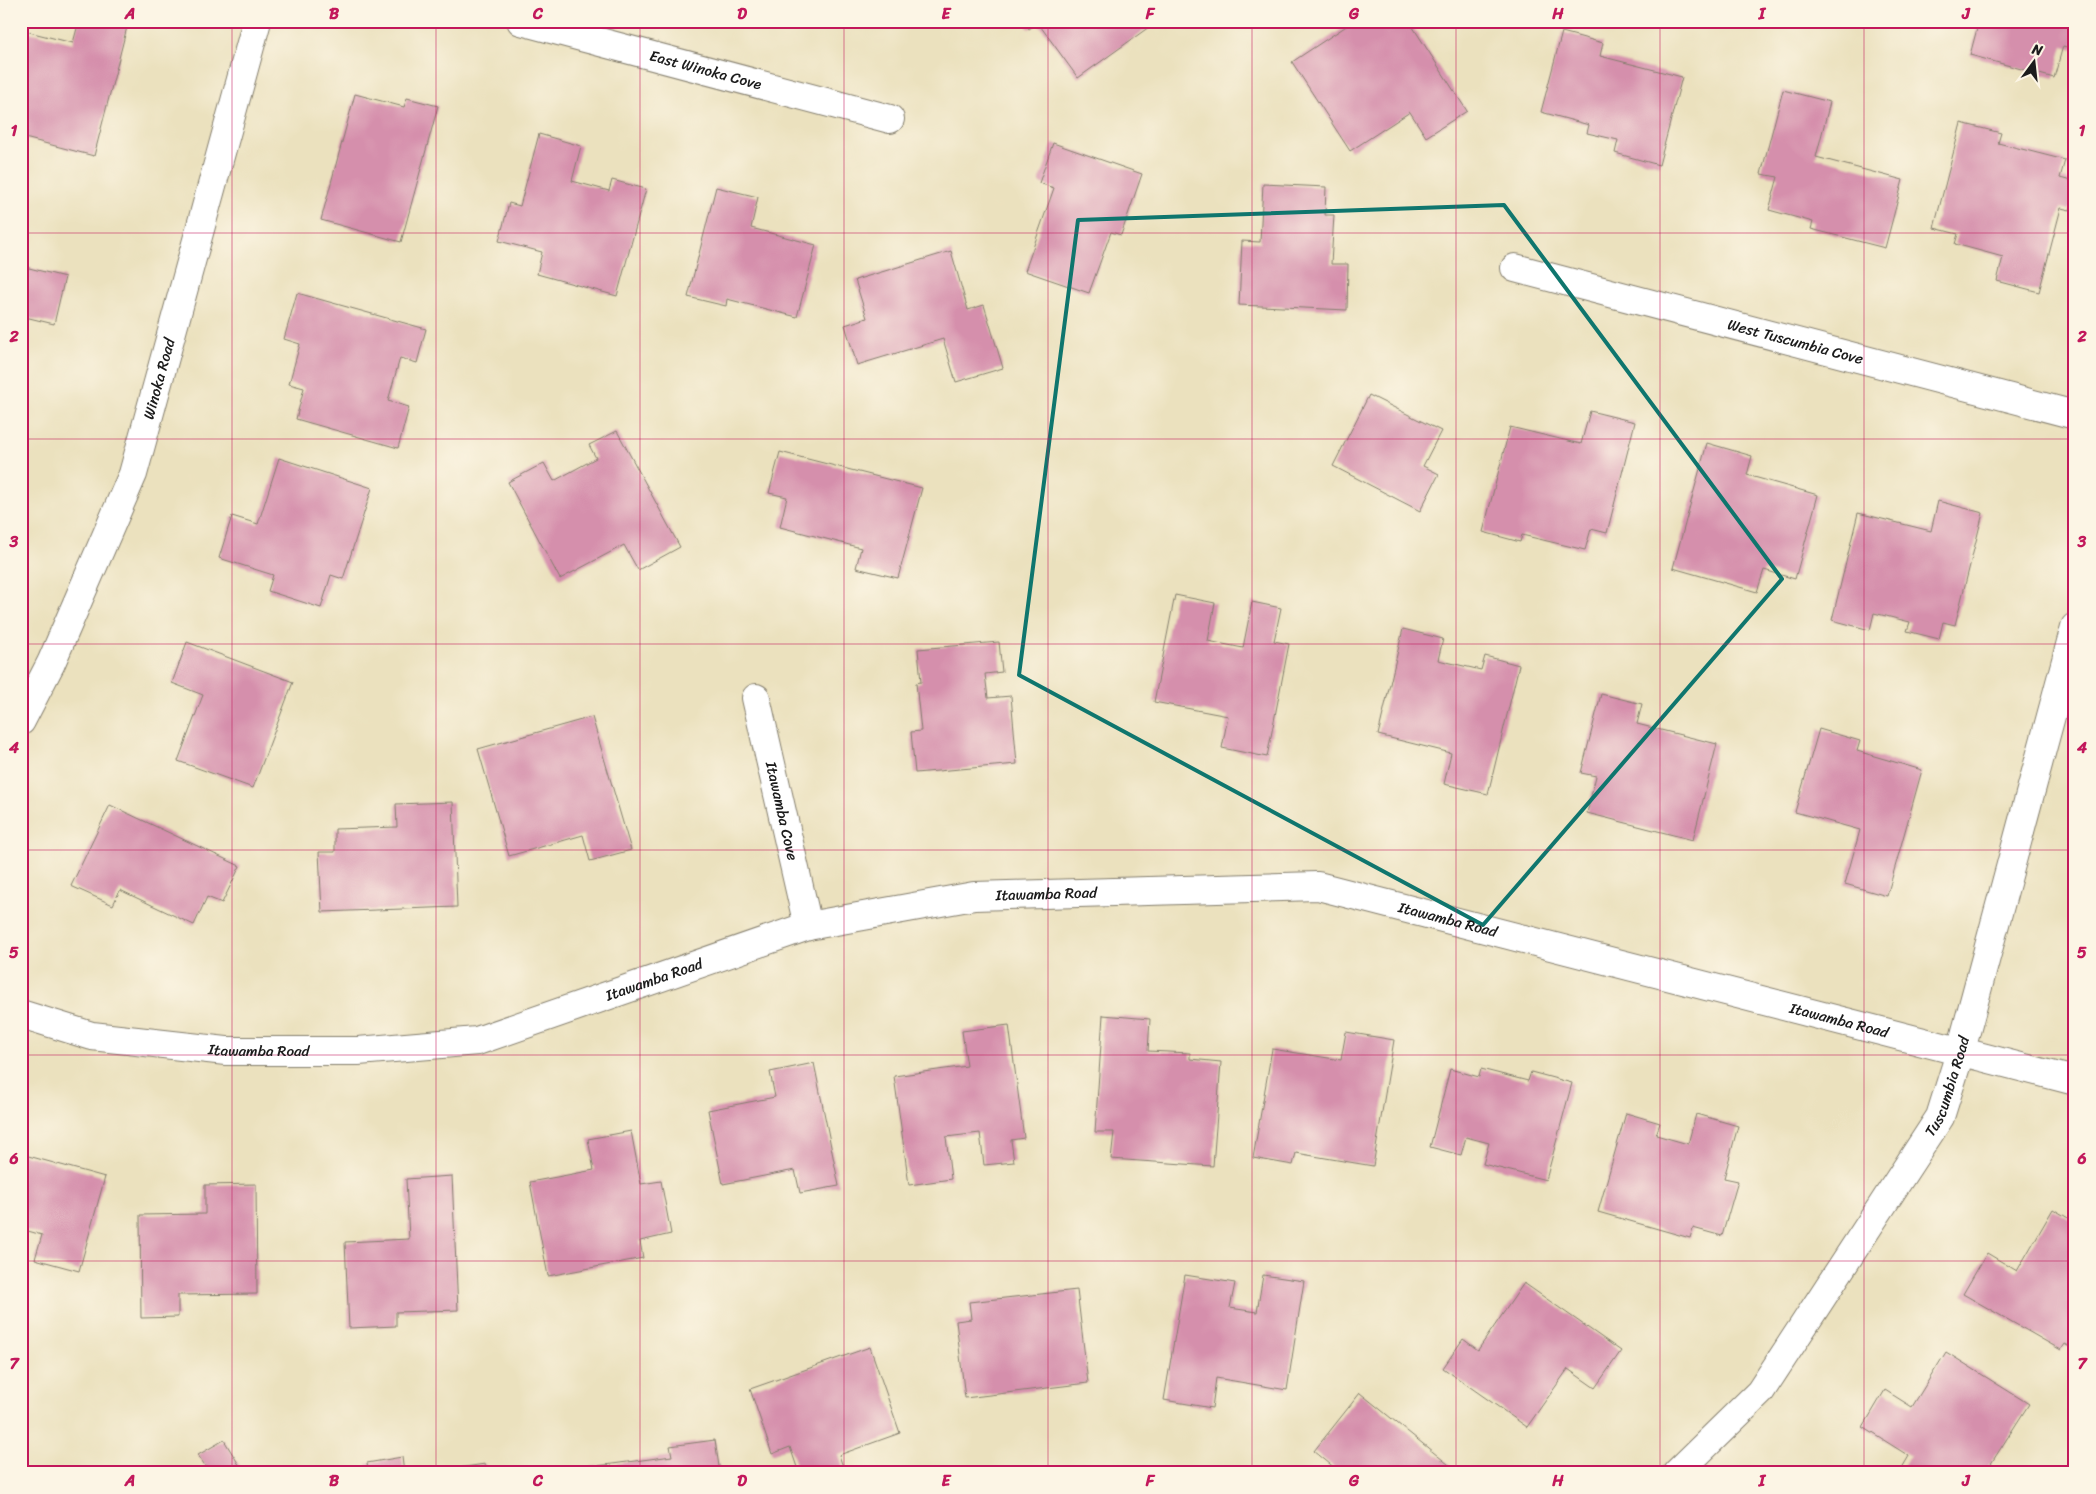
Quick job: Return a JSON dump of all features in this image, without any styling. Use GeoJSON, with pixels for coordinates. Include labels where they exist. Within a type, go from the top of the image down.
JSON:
{"type":"FeatureCollection","features":[{"type":"Feature","properties":{"kind":"street","name":"Winoka Road"},"geometry":{"type":"LineString","coordinates":[[21,721],[51,663],[133,474],[257,21]]}},
{"type":"Feature","properties":{"kind":"street","name":"East Winoka Cove"},"geometry":{"type":"LineString","coordinates":[[521,21],[890,119]]}},
{"type":"Feature","properties":{"kind":"street","name":"West Tuscumbia Cove"},"geometry":{"type":"LineString","coordinates":[[1515,268],[2075,415]]}},
{"type":"Feature","properties":{"kind":"street","name":"Tuscumbia Road"},"geometry":{"type":"LineString","coordinates":[[1677,1473],[1760,1392],[1940,1117],[1961,1050],[2075,627]]}},
{"type":"Feature","properties":{"kind":"street","name":"Itawamba Cove"},"geometry":{"type":"LineString","coordinates":[[756,698],[808,926]]}},
{"type":"Feature","properties":{"kind":"street","name":"Itawamba Road"},"geometry":{"type":"LineString","coordinates":[[21,1014],[92,1036],[226,1051],[358,1051],[477,1041],[808,926],[974,896],[1318,886],[1961,1050],[2075,1081]]}},
{"type":"Feature","properties":{"kind":"highlighted area"},"geometry":{"type":"Polygon","coordinates":[[[1504,205],[1782,579],[1483,925],[1019,675],[1078,220],[1504,205]]]}},
{"type":"Feature","properties":{"kind":"building"},"geometry":{"type":"Polygon","coordinates":[[[79,21],[107,21],[127,27],[94,156],[21,137],[21,30],[73,43],[79,21]]]}},
{"type":"Feature","properties":{"kind":"building"},"geometry":{"type":"Polygon","coordinates":[[[1023,21],[1145,21],[1149,27],[1078,78],[1038,23],[1029,29],[1023,21]]]}},
{"type":"Feature","properties":{"kind":"building"},"geometry":{"type":"Polygon","coordinates":[[[1354,21],[1409,21],[1467,111],[1426,137],[1410,112],[1350,151],[1292,62],[1354,21]]]}},
{"type":"Feature","properties":{"kind":"building"},"geometry":{"type":"Polygon","coordinates":[[[1979,21],[2075,21],[2074,49],[2063,46],[2054,78],[1970,55],[1979,21]]]}},
{"type":"Feature","properties":{"kind":"building"},"geometry":{"type":"Polygon","coordinates":[[[1562,32],[1603,43],[1600,56],[1682,77],[1659,165],[1615,153],[1618,140],[1587,133],[1589,125],[1541,112],[1562,32]]]}},
{"type":"Feature","properties":{"kind":"building"},"geometry":{"type":"Polygon","coordinates":[[[1783,90],[1830,102],[1816,157],[1903,180],[1885,248],[1811,229],[1813,222],[1769,210],[1778,177],[1761,174],[1783,90]]]}},
{"type":"Feature","properties":{"kind":"building"},"geometry":{"type":"Polygon","coordinates":[[[355,94],[404,107],[407,98],[438,106],[401,242],[321,220],[355,94]]]}},
{"type":"Feature","properties":{"kind":"building"},"geometry":{"type":"Polygon","coordinates":[[[1961,123],[2001,133],[1998,143],[2065,160],[2060,178],[2075,182],[2075,194],[2070,210],[2061,208],[2039,292],[1997,281],[2003,257],[1955,244],[1958,234],[1934,228],[1961,123]]]}},
{"type":"Feature","properties":{"kind":"building"},"geometry":{"type":"Polygon","coordinates":[[[539,134],[581,146],[572,181],[609,191],[612,180],[646,189],[617,296],[537,274],[542,252],[499,241],[509,203],[520,206],[539,134]]]}},
{"type":"Feature","properties":{"kind":"building"},"geometry":{"type":"Polygon","coordinates":[[[1053,143],[1142,174],[1121,235],[1111,232],[1089,293],[1025,271],[1054,188],[1039,183],[1053,143]]]}},
{"type":"Feature","properties":{"kind":"building"},"geometry":{"type":"Polygon","coordinates":[[[1263,184],[1326,187],[1325,215],[1334,215],[1331,264],[1348,264],[1347,310],[1239,305],[1242,241],[1260,242],[1263,184]]]}},
{"type":"Feature","properties":{"kind":"building"},"geometry":{"type":"Polygon","coordinates":[[[716,187],[758,197],[751,228],[816,245],[797,317],[727,299],[726,306],[688,297],[716,187]]]}},
{"type":"Feature","properties":{"kind":"building"},"geometry":{"type":"Polygon","coordinates":[[[951,251],[968,310],[984,305],[1003,368],[956,382],[943,339],[857,365],[845,325],[867,318],[855,280],[951,251]]]}},
{"type":"Feature","properties":{"kind":"building"},"geometry":{"type":"Polygon","coordinates":[[[21,266],[65,277],[54,324],[25,317],[21,329],[21,266]]]}},
{"type":"Feature","properties":{"kind":"building"},"geometry":{"type":"Polygon","coordinates":[[[297,293],[426,329],[417,363],[400,358],[388,401],[409,407],[398,448],[296,419],[304,388],[289,384],[300,344],[284,339],[297,293]]]}},
{"type":"Feature","properties":{"kind":"building"},"geometry":{"type":"Polygon","coordinates":[[[1369,395],[1441,431],[1423,466],[1439,474],[1420,511],[1333,466],[1369,395]]]}},
{"type":"Feature","properties":{"kind":"building"},"geometry":{"type":"Polygon","coordinates":[[[1590,411],[1635,422],[1607,533],[1591,529],[1585,550],[1522,535],[1520,542],[1483,532],[1510,427],[1581,444],[1590,411]]]}},
{"type":"Feature","properties":{"kind":"building"},"geometry":{"type":"Polygon","coordinates":[[[617,431],[680,547],[638,570],[624,545],[560,579],[508,482],[544,463],[554,481],[596,458],[589,445],[617,431]]]}},
{"type":"Feature","properties":{"kind":"building"},"geometry":{"type":"Polygon","coordinates":[[[1707,443],[1752,456],[1747,475],[1818,495],[1795,579],[1764,570],[1757,592],[1673,568],[1707,443]]]}},
{"type":"Feature","properties":{"kind":"building"},"geometry":{"type":"Polygon","coordinates":[[[780,452],[922,488],[898,578],[856,568],[861,548],[780,527],[787,497],[769,493],[780,452]]]}},
{"type":"Feature","properties":{"kind":"building"},"geometry":{"type":"Polygon","coordinates":[[[279,458],[372,488],[343,579],[331,575],[321,608],[268,591],[273,575],[219,558],[232,516],[258,524],[279,458]]]}},
{"type":"Feature","properties":{"kind":"building"},"geometry":{"type":"Polygon","coordinates":[[[1938,501],[1983,513],[1955,625],[1943,622],[1939,639],[1907,631],[1910,622],[1874,613],[1870,630],[1832,620],[1858,513],[1931,531],[1938,501]]]}},
{"type":"Feature","properties":{"kind":"building"},"geometry":{"type":"Polygon","coordinates":[[[1175,595],[1215,603],[1208,641],[1243,648],[1252,602],[1281,608],[1274,641],[1289,644],[1267,757],[1222,748],[1228,716],[1154,702],[1175,595]]]}},
{"type":"Feature","properties":{"kind":"building"},"geometry":{"type":"Polygon","coordinates":[[[1403,629],[1443,639],[1438,660],[1481,670],[1485,656],[1519,665],[1488,794],[1444,784],[1451,753],[1378,735],[1403,629]]]}},
{"type":"Feature","properties":{"kind":"building"},"geometry":{"type":"Polygon","coordinates":[[[187,642],[293,682],[253,788],[178,761],[203,695],[172,683],[187,642]]]}},
{"type":"Feature","properties":{"kind":"building"},"geometry":{"type":"Polygon","coordinates":[[[999,642],[1002,672],[985,674],[988,698],[1011,696],[1017,764],[915,773],[911,732],[921,731],[916,683],[921,682],[918,649],[999,642]]]}},
{"type":"Feature","properties":{"kind":"building"},"geometry":{"type":"Polygon","coordinates":[[[1601,694],[1642,704],[1637,724],[1717,744],[1693,840],[1587,813],[1596,776],[1581,773],[1601,694]]]}},
{"type":"Feature","properties":{"kind":"building"},"geometry":{"type":"Polygon","coordinates":[[[592,717],[631,850],[590,861],[583,835],[509,856],[478,749],[592,717]]]}},
{"type":"Feature","properties":{"kind":"building"},"geometry":{"type":"Polygon","coordinates":[[[1819,729],[1860,741],[1857,751],[1922,770],[1887,896],[1845,884],[1860,830],[1795,812],[1819,729]]]}},
{"type":"Feature","properties":{"kind":"building"},"geometry":{"type":"Polygon","coordinates":[[[453,802],[457,907],[322,912],[319,852],[335,852],[335,829],[397,827],[396,804],[453,802]]]}},
{"type":"Feature","properties":{"kind":"building"},"geometry":{"type":"Polygon","coordinates":[[[110,805],[240,866],[222,903],[207,897],[194,925],[120,890],[113,905],[71,886],[110,805]]]}},
{"type":"Feature","properties":{"kind":"building"},"geometry":{"type":"Polygon","coordinates":[[[1103,1015],[1150,1019],[1148,1051],[1190,1053],[1190,1059],[1221,1062],[1213,1166],[1111,1159],[1114,1132],[1095,1132],[1103,1015]]]}},
{"type":"Feature","properties":{"kind":"building"},"geometry":{"type":"Polygon","coordinates":[[[1009,1025],[1024,1138],[1011,1140],[1014,1162],[984,1165],[980,1133],[946,1137],[951,1179],[909,1185],[894,1076],[967,1066],[962,1031],[1009,1025]]]}},
{"type":"Feature","properties":{"kind":"building"},"geometry":{"type":"Polygon","coordinates":[[[1346,1032],[1394,1040],[1373,1166],[1296,1153],[1293,1165],[1253,1158],[1272,1049],[1341,1060],[1346,1032]]]}},
{"type":"Feature","properties":{"kind":"building"},"geometry":{"type":"Polygon","coordinates":[[[814,1063],[839,1186],[800,1193],[795,1170],[723,1184],[708,1110],[775,1097],[770,1072],[814,1063]]]}},
{"type":"Feature","properties":{"kind":"building"},"geometry":{"type":"Polygon","coordinates":[[[1450,1069],[1479,1077],[1481,1069],[1528,1081],[1531,1072],[1572,1083],[1546,1180],[1483,1164],[1489,1143],[1466,1137],[1461,1155],[1430,1147],[1450,1069]]]}},
{"type":"Feature","properties":{"kind":"building"},"geometry":{"type":"Polygon","coordinates":[[[1626,1113],[1660,1123],[1656,1135],[1688,1144],[1696,1114],[1738,1126],[1724,1178],[1738,1181],[1722,1236],[1693,1228],[1690,1238],[1598,1212],[1626,1113]]]}},
{"type":"Feature","properties":{"kind":"building"},"geometry":{"type":"Polygon","coordinates":[[[631,1131],[641,1184],[661,1181],[671,1234],[640,1241],[643,1258],[548,1276],[530,1182],[594,1170],[588,1139],[631,1131]]]}},
{"type":"Feature","properties":{"kind":"building"},"geometry":{"type":"Polygon","coordinates":[[[21,1154],[105,1177],[79,1271],[35,1259],[42,1235],[21,1229],[21,1154]]]}},
{"type":"Feature","properties":{"kind":"building"},"geometry":{"type":"Polygon","coordinates":[[[452,1176],[458,1310],[396,1312],[396,1326],[349,1328],[345,1242],[409,1239],[406,1179],[452,1176]]]}},
{"type":"Feature","properties":{"kind":"building"},"geometry":{"type":"Polygon","coordinates":[[[256,1184],[257,1294],[178,1295],[178,1317],[141,1318],[140,1215],[205,1214],[205,1185],[256,1184]]]}},
{"type":"Feature","properties":{"kind":"building"},"geometry":{"type":"Polygon","coordinates":[[[2053,1209],[2075,1222],[2075,1349],[2065,1344],[2061,1350],[1963,1294],[1987,1253],[2017,1271],[2053,1209]]]}},
{"type":"Feature","properties":{"kind":"building"},"geometry":{"type":"Polygon","coordinates":[[[1185,1275],[1235,1283],[1230,1308],[1257,1312],[1263,1275],[1304,1281],[1287,1390],[1216,1378],[1212,1408],[1164,1400],[1185,1275]]]}},
{"type":"Feature","properties":{"kind":"building"},"geometry":{"type":"Polygon","coordinates":[[[1524,1283],[1621,1351],[1595,1388],[1568,1369],[1527,1427],[1443,1368],[1463,1339],[1478,1350],[1524,1283]]]}},
{"type":"Feature","properties":{"kind":"building"},"geometry":{"type":"Polygon","coordinates":[[[1077,1290],[1088,1383],[965,1398],[956,1321],[971,1319],[969,1302],[1077,1290]]]}},
{"type":"Feature","properties":{"kind":"building"},"geometry":{"type":"Polygon","coordinates":[[[870,1347],[900,1433],[839,1455],[845,1473],[799,1473],[790,1447],[772,1454],[750,1389],[870,1347]]]}},
{"type":"Feature","properties":{"kind":"building"},"geometry":{"type":"Polygon","coordinates":[[[1946,1352],[2029,1404],[1985,1473],[1899,1473],[1909,1456],[1863,1427],[1885,1390],[1912,1407],[1946,1352]]]}},
{"type":"Feature","properties":{"kind":"building"},"geometry":{"type":"Polygon","coordinates":[[[1360,1393],[1459,1473],[1341,1473],[1314,1451],[1360,1393]]]}},
{"type":"Feature","properties":{"kind":"building"},"geometry":{"type":"Polygon","coordinates":[[[224,1440],[244,1473],[195,1473],[206,1467],[198,1455],[224,1440]]]}},
{"type":"Feature","properties":{"kind":"building"},"geometry":{"type":"Polygon","coordinates":[[[715,1440],[720,1473],[591,1473],[590,1467],[672,1456],[670,1446],[715,1440]]]}},
{"type":"Feature","properties":{"kind":"building"},"geometry":{"type":"Polygon","coordinates":[[[402,1457],[404,1473],[369,1473],[367,1463],[402,1457]]]}},
{"type":"Feature","properties":{"kind":"building"},"geometry":{"type":"Polygon","coordinates":[[[485,1464],[487,1473],[431,1473],[431,1472],[485,1464]]]}}]}
